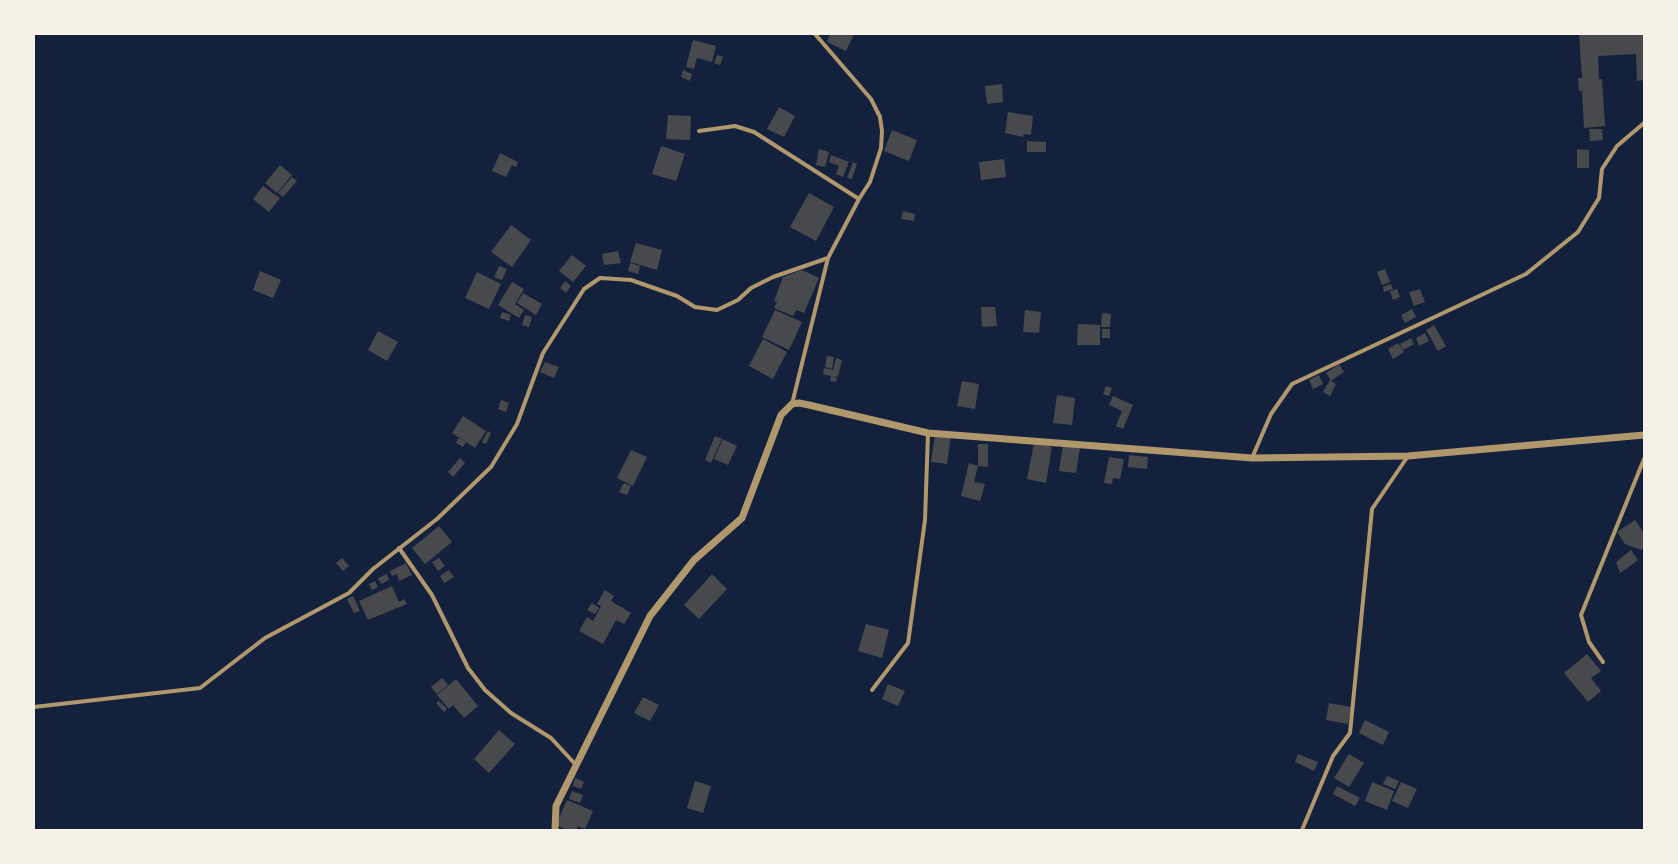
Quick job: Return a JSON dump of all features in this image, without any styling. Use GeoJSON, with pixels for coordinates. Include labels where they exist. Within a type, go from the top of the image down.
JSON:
{"type":"FeatureCollection","features":[{"type":"Feature","properties":{"kind":"street"},"geometry":{"type":"LineString","coordinates":[[555,830],[556,806],[650,616],[694,560],[742,518],[781,415],[792,404],[828,258],[859,199],[870,182],[881,148],[882,130],[880,117],[872,99],[815,34]]}},
{"type":"Feature","properties":{"kind":"street"},"geometry":{"type":"LineString","coordinates":[[1252,458],[1271,414],[1292,384],[1526,274],[1578,232],[1599,198],[1602,169],[1617,146],[1644,123]]}},
{"type":"Feature","properties":{"kind":"street"},"geometry":{"type":"LineString","coordinates":[[699,131],[735,126],[754,132],[859,199]]}},
{"type":"Feature","properties":{"kind":"street"},"geometry":{"type":"LineString","coordinates":[[34,707],[200,688],[265,638],[349,593],[373,569],[437,519],[491,467],[517,424],[543,353],[584,288],[600,278],[631,280],[677,296],[695,307],[717,310],[738,300],[751,288],[773,277],[828,258]]}},
{"type":"Feature","properties":{"kind":"street"},"geometry":{"type":"LineString","coordinates":[[792,404],[799,403],[809,405],[928,433],[1252,458],[1408,456],[1644,435]]}},
{"type":"Feature","properties":{"kind":"street"},"geometry":{"type":"LineString","coordinates":[[872,690],[908,643],[925,520],[928,433]]}},
{"type":"Feature","properties":{"kind":"street"},"geometry":{"type":"LineString","coordinates":[[1302,830],[1334,756],[1350,733],[1372,509],[1408,456]]}},
{"type":"Feature","properties":{"kind":"street"},"geometry":{"type":"LineString","coordinates":[[1603,662],[1588,642],[1581,615],[1644,459]]}},
{"type":"Feature","properties":{"kind":"street"},"geometry":{"type":"LineString","coordinates":[[400,548],[432,595],[468,668],[486,690],[511,713],[551,738],[577,766]]}},
{"type":"Feature","properties":{"kind":"building"},"geometry":{"type":"Polygon","coordinates":[[[830,34],[854,34],[846,51],[827,42],[830,34]]]}},
{"type":"Feature","properties":{"kind":"building"},"geometry":{"type":"Polygon","coordinates":[[[1579,34],[1644,35],[1644,80],[1637,81],[1636,54],[1598,56],[1599,79],[1602,79],[1605,126],[1584,128],[1582,91],[1579,91],[1578,78],[1582,78],[1579,34]]]}},
{"type":"Feature","properties":{"kind":"building"},"geometry":{"type":"Polygon","coordinates":[[[693,40],[716,46],[712,62],[697,58],[694,69],[686,67],[693,40]]]}},
{"type":"Feature","properties":{"kind":"building"},"geometry":{"type":"Polygon","coordinates":[[[717,55],[723,57],[720,65],[714,63],[717,55]]]}},
{"type":"Feature","properties":{"kind":"building"},"geometry":{"type":"Polygon","coordinates":[[[683,70],[692,74],[690,81],[681,77],[683,70]]]}},
{"type":"Feature","properties":{"kind":"building"},"geometry":{"type":"Polygon","coordinates":[[[1002,84],[1003,102],[987,104],[985,86],[1002,84]]]}},
{"type":"Feature","properties":{"kind":"building"},"geometry":{"type":"Polygon","coordinates":[[[779,107],[795,116],[784,137],[767,129],[779,107]]]}},
{"type":"Feature","properties":{"kind":"building"},"geometry":{"type":"Polygon","coordinates":[[[1008,112],[1033,116],[1031,135],[1024,134],[1023,137],[1005,133],[1008,112]]]}},
{"type":"Feature","properties":{"kind":"building"},"geometry":{"type":"Polygon","coordinates":[[[668,115],[691,116],[690,140],[666,139],[668,115]]]}},
{"type":"Feature","properties":{"kind":"building"},"geometry":{"type":"Polygon","coordinates":[[[1589,129],[1602,129],[1603,140],[1590,141],[1589,129]]]}},
{"type":"Feature","properties":{"kind":"building"},"geometry":{"type":"Polygon","coordinates":[[[892,130],[917,140],[909,161],[884,151],[892,130]]]}},
{"type":"Feature","properties":{"kind":"building"},"geometry":{"type":"Polygon","coordinates":[[[1027,141],[1046,142],[1046,152],[1027,152],[1027,141]]]}},
{"type":"Feature","properties":{"kind":"building"},"geometry":{"type":"Polygon","coordinates":[[[661,146],[685,154],[676,181],[652,174],[661,146]]]}},
{"type":"Feature","properties":{"kind":"building"},"geometry":{"type":"Polygon","coordinates":[[[819,149],[829,152],[825,167],[816,165],[819,149]]]}},
{"type":"Feature","properties":{"kind":"building"},"geometry":{"type":"Polygon","coordinates":[[[1577,149],[1589,150],[1589,168],[1577,168],[1577,149]]]}},
{"type":"Feature","properties":{"kind":"building"},"geometry":{"type":"Polygon","coordinates":[[[500,153],[518,162],[516,167],[512,165],[506,177],[492,171],[500,153]]]}},
{"type":"Feature","properties":{"kind":"building"},"geometry":{"type":"Polygon","coordinates":[[[831,155],[849,162],[843,177],[836,174],[839,166],[829,162],[831,155]]]}},
{"type":"Feature","properties":{"kind":"building"},"geometry":{"type":"Polygon","coordinates":[[[1004,159],[1006,177],[981,180],[979,162],[1004,159]]]}},
{"type":"Feature","properties":{"kind":"building"},"geometry":{"type":"Polygon","coordinates":[[[853,162],[857,164],[852,179],[847,178],[853,162]]]}},
{"type":"Feature","properties":{"kind":"building"},"geometry":{"type":"Polygon","coordinates":[[[280,165],[292,175],[277,193],[265,183],[280,165]]]}},
{"type":"Feature","properties":{"kind":"building"},"geometry":{"type":"Polygon","coordinates":[[[292,177],[297,181],[283,197],[278,193],[292,177]]]}},
{"type":"Feature","properties":{"kind":"building"},"geometry":{"type":"Polygon","coordinates":[[[263,186],[280,198],[269,212],[253,199],[263,186]]]}},
{"type":"Feature","properties":{"kind":"building"},"geometry":{"type":"Polygon","coordinates":[[[809,193],[834,207],[816,241],[790,227],[809,193]]]}},
{"type":"Feature","properties":{"kind":"building"},"geometry":{"type":"Polygon","coordinates":[[[903,211],[915,214],[914,221],[901,219],[903,211]]]}},
{"type":"Feature","properties":{"kind":"building"},"geometry":{"type":"Polygon","coordinates":[[[511,225],[531,240],[512,267],[491,252],[511,225]]]}},
{"type":"Feature","properties":{"kind":"building"},"geometry":{"type":"Polygon","coordinates":[[[636,243],[662,250],[657,270],[630,262],[636,243]]]}},
{"type":"Feature","properties":{"kind":"building"},"geometry":{"type":"Polygon","coordinates":[[[618,251],[621,263],[604,265],[602,254],[618,251]]]}},
{"type":"Feature","properties":{"kind":"building"},"geometry":{"type":"Polygon","coordinates":[[[572,255],[586,266],[573,282],[559,271],[572,255]]]}},
{"type":"Feature","properties":{"kind":"building"},"geometry":{"type":"Polygon","coordinates":[[[630,263],[640,266],[638,274],[628,271],[630,263]]]}},
{"type":"Feature","properties":{"kind":"building"},"geometry":{"type":"Polygon","coordinates":[[[499,266],[507,269],[502,280],[494,277],[499,266]]]}},
{"type":"Feature","properties":{"kind":"building"},"geometry":{"type":"Polygon","coordinates":[[[1385,269],[1390,282],[1382,285],[1377,272],[1385,269]]]}},
{"type":"Feature","properties":{"kind":"building"},"geometry":{"type":"Polygon","coordinates":[[[802,270],[819,278],[804,313],[796,310],[793,316],[774,308],[777,302],[774,301],[783,277],[802,270]]]}},
{"type":"Feature","properties":{"kind":"building"},"geometry":{"type":"Polygon","coordinates":[[[260,271],[281,280],[273,298],[253,290],[260,271]]]}},
{"type":"Feature","properties":{"kind":"building"},"geometry":{"type":"Polygon","coordinates":[[[477,272],[501,284],[489,309],[465,298],[477,272]]]}},
{"type":"Feature","properties":{"kind":"building"},"geometry":{"type":"Polygon","coordinates":[[[565,281],[571,286],[566,293],[560,288],[565,281]]]}},
{"type":"Feature","properties":{"kind":"building"},"geometry":{"type":"Polygon","coordinates":[[[512,282],[524,289],[515,304],[524,310],[519,318],[498,305],[512,282]]]}},
{"type":"Feature","properties":{"kind":"building"},"geometry":{"type":"Polygon","coordinates":[[[1391,284],[1393,289],[1384,292],[1383,287],[1391,284]]]}},
{"type":"Feature","properties":{"kind":"building"},"geometry":{"type":"Polygon","coordinates":[[[1397,289],[1400,297],[1393,300],[1390,291],[1397,289]]]}},
{"type":"Feature","properties":{"kind":"building"},"geometry":{"type":"Polygon","coordinates":[[[1420,289],[1425,302],[1414,306],[1409,292],[1420,289]]]}},
{"type":"Feature","properties":{"kind":"building"},"geometry":{"type":"Polygon","coordinates":[[[523,293],[542,304],[536,315],[517,303],[523,293]]]}},
{"type":"Feature","properties":{"kind":"building"},"geometry":{"type":"Polygon","coordinates":[[[981,307],[995,307],[997,326],[982,327],[981,307]]]}},
{"type":"Feature","properties":{"kind":"building"},"geometry":{"type":"Polygon","coordinates":[[[1412,309],[1416,317],[1405,323],[1401,315],[1412,309]]]}},
{"type":"Feature","properties":{"kind":"building"},"geometry":{"type":"Polygon","coordinates":[[[775,310],[802,322],[789,350],[762,337],[775,310]]]}},
{"type":"Feature","properties":{"kind":"building"},"geometry":{"type":"Polygon","coordinates":[[[1025,310],[1041,312],[1039,333],[1023,332],[1025,310]]]}},
{"type":"Feature","properties":{"kind":"building"},"geometry":{"type":"Polygon","coordinates":[[[502,312],[511,315],[509,321],[500,318],[502,312]]]}},
{"type":"Feature","properties":{"kind":"building"},"geometry":{"type":"Polygon","coordinates":[[[1102,313],[1111,314],[1110,327],[1101,327],[1102,313]]]}},
{"type":"Feature","properties":{"kind":"building"},"geometry":{"type":"Polygon","coordinates":[[[525,315],[532,317],[529,327],[522,325],[525,315]]]}},
{"type":"Feature","properties":{"kind":"building"},"geometry":{"type":"Polygon","coordinates":[[[1078,324],[1100,325],[1100,345],[1077,345],[1078,324]]]}},
{"type":"Feature","properties":{"kind":"building"},"geometry":{"type":"Polygon","coordinates":[[[1434,325],[1446,346],[1438,351],[1426,330],[1434,325]]]}},
{"type":"Feature","properties":{"kind":"building"},"geometry":{"type":"Polygon","coordinates":[[[1102,329],[1110,329],[1110,338],[1102,338],[1102,329]]]}},
{"type":"Feature","properties":{"kind":"building"},"geometry":{"type":"Polygon","coordinates":[[[378,331],[398,342],[387,361],[368,350],[378,331]]]}},
{"type":"Feature","properties":{"kind":"building"},"geometry":{"type":"Polygon","coordinates":[[[1425,333],[1429,341],[1419,346],[1416,338],[1425,333]]]}},
{"type":"Feature","properties":{"kind":"building"},"geometry":{"type":"Polygon","coordinates":[[[1411,338],[1414,344],[1403,350],[1400,344],[1411,338]]]}},
{"type":"Feature","properties":{"kind":"building"},"geometry":{"type":"Polygon","coordinates":[[[763,339],[787,352],[773,379],[749,366],[763,339]]]}},
{"type":"Feature","properties":{"kind":"building"},"geometry":{"type":"Polygon","coordinates":[[[1398,343],[1404,352],[1393,359],[1388,349],[1398,343]]]}},
{"type":"Feature","properties":{"kind":"building"},"geometry":{"type":"Polygon","coordinates":[[[827,356],[834,357],[832,369],[825,367],[827,356]]]}},
{"type":"Feature","properties":{"kind":"building"},"geometry":{"type":"Polygon","coordinates":[[[836,358],[842,360],[838,377],[833,376],[837,378],[836,382],[830,381],[831,376],[823,374],[824,368],[833,370],[836,358]]]}},
{"type":"Feature","properties":{"kind":"building"},"geometry":{"type":"Polygon","coordinates":[[[545,362],[559,367],[554,378],[540,372],[545,362]]]}},
{"type":"Feature","properties":{"kind":"building"},"geometry":{"type":"Polygon","coordinates":[[[1339,364],[1344,372],[1331,381],[1326,373],[1339,364]]]}},
{"type":"Feature","properties":{"kind":"building"},"geometry":{"type":"Polygon","coordinates":[[[1319,375],[1323,384],[1313,389],[1309,380],[1319,375]]]}},
{"type":"Feature","properties":{"kind":"building"},"geometry":{"type":"Polygon","coordinates":[[[1330,380],[1336,384],[1330,396],[1323,392],[1330,380]]]}},
{"type":"Feature","properties":{"kind":"building"},"geometry":{"type":"Polygon","coordinates":[[[962,381],[979,384],[975,409],[957,406],[962,381]]]}},
{"type":"Feature","properties":{"kind":"building"},"geometry":{"type":"Polygon","coordinates":[[[1106,386],[1112,388],[1109,396],[1103,394],[1106,386]]]}},
{"type":"Feature","properties":{"kind":"building"},"geometry":{"type":"Polygon","coordinates":[[[1057,395],[1075,398],[1072,425],[1053,423],[1057,395]]]}},
{"type":"Feature","properties":{"kind":"building"},"geometry":{"type":"Polygon","coordinates":[[[1113,396],[1133,405],[1123,429],[1116,426],[1122,411],[1109,405],[1113,396]]]}},
{"type":"Feature","properties":{"kind":"building"},"geometry":{"type":"Polygon","coordinates":[[[501,400],[509,403],[506,412],[498,409],[501,400]]]}},
{"type":"Feature","properties":{"kind":"building"},"geometry":{"type":"Polygon","coordinates":[[[463,416],[486,431],[475,448],[452,433],[463,416]]]}},
{"type":"Feature","properties":{"kind":"building"},"geometry":{"type":"Polygon","coordinates":[[[488,431],[491,433],[486,444],[482,442],[488,431]]]}},
{"type":"Feature","properties":{"kind":"building"},"geometry":{"type":"Polygon","coordinates":[[[935,434],[951,436],[947,464],[931,462],[935,434]]]}},
{"type":"Feature","properties":{"kind":"building"},"geometry":{"type":"Polygon","coordinates":[[[715,436],[722,439],[711,463],[705,460],[715,436]]]}},
{"type":"Feature","properties":{"kind":"building"},"geometry":{"type":"Polygon","coordinates":[[[458,438],[466,442],[463,447],[456,443],[458,438]]]}},
{"type":"Feature","properties":{"kind":"building"},"geometry":{"type":"Polygon","coordinates":[[[723,439],[737,446],[728,465],[714,459],[723,439]]]}},
{"type":"Feature","properties":{"kind":"building"},"geometry":{"type":"Polygon","coordinates":[[[1034,443],[1052,447],[1046,483],[1027,479],[1034,443]]]}},
{"type":"Feature","properties":{"kind":"building"},"geometry":{"type":"Polygon","coordinates":[[[978,444],[988,444],[988,467],[978,466],[978,444]]]}},
{"type":"Feature","properties":{"kind":"building"},"geometry":{"type":"Polygon","coordinates":[[[1063,445],[1080,448],[1076,473],[1059,471],[1063,445]]]}},
{"type":"Feature","properties":{"kind":"building"},"geometry":{"type":"Polygon","coordinates":[[[631,450],[647,457],[633,486],[617,478],[631,450]]]}},
{"type":"Feature","properties":{"kind":"building"},"geometry":{"type":"Polygon","coordinates":[[[1129,455],[1148,457],[1147,469],[1128,467],[1129,455]]]}},
{"type":"Feature","properties":{"kind":"building"},"geometry":{"type":"Polygon","coordinates":[[[1109,457],[1124,459],[1120,479],[1113,478],[1112,484],[1104,483],[1109,457]]]}},
{"type":"Feature","properties":{"kind":"building"},"geometry":{"type":"Polygon","coordinates":[[[460,458],[465,463],[453,477],[448,472],[460,458]]]}},
{"type":"Feature","properties":{"kind":"building"},"geometry":{"type":"Polygon","coordinates":[[[969,463],[978,466],[974,482],[985,484],[980,501],[961,496],[969,463]]]}},
{"type":"Feature","properties":{"kind":"building"},"geometry":{"type":"Polygon","coordinates":[[[624,483],[631,486],[627,495],[619,492],[624,483]]]}},
{"type":"Feature","properties":{"kind":"building"},"geometry":{"type":"Polygon","coordinates":[[[1635,520],[1644,533],[1644,548],[1641,550],[1625,544],[1617,532],[1635,520]]]}},
{"type":"Feature","properties":{"kind":"building"},"geometry":{"type":"Polygon","coordinates":[[[439,526],[452,542],[425,564],[412,548],[439,526]]]}},
{"type":"Feature","properties":{"kind":"building"},"geometry":{"type":"Polygon","coordinates":[[[1631,550],[1638,560],[1620,573],[1616,562],[1631,550]]]}},
{"type":"Feature","properties":{"kind":"building"},"geometry":{"type":"Polygon","coordinates":[[[342,558],[349,566],[343,571],[336,563],[342,558]]]}},
{"type":"Feature","properties":{"kind":"building"},"geometry":{"type":"Polygon","coordinates":[[[439,558],[445,566],[438,571],[432,562],[439,558]]]}},
{"type":"Feature","properties":{"kind":"building"},"geometry":{"type":"Polygon","coordinates":[[[406,563],[412,575],[399,581],[397,574],[392,576],[390,571],[406,563]]]}},
{"type":"Feature","properties":{"kind":"building"},"geometry":{"type":"Polygon","coordinates":[[[449,570],[454,577],[444,583],[440,576],[449,570]]]}},
{"type":"Feature","properties":{"kind":"building"},"geometry":{"type":"Polygon","coordinates":[[[387,574],[389,580],[381,584],[378,578],[387,574]]]}},
{"type":"Feature","properties":{"kind":"building"},"geometry":{"type":"Polygon","coordinates":[[[712,574],[727,589],[699,619],[684,605],[712,574]]]}},
{"type":"Feature","properties":{"kind":"building"},"geometry":{"type":"Polygon","coordinates":[[[375,581],[378,587],[372,590],[369,584],[375,581]]]}},
{"type":"Feature","properties":{"kind":"building"},"geometry":{"type":"Polygon","coordinates":[[[392,586],[399,602],[404,599],[407,604],[368,620],[359,601],[392,586]]]}},
{"type":"Feature","properties":{"kind":"building"},"geometry":{"type":"Polygon","coordinates":[[[605,590],[614,596],[611,601],[631,613],[624,624],[616,620],[603,644],[579,631],[587,617],[593,621],[601,606],[597,604],[605,590]]]}},
{"type":"Feature","properties":{"kind":"building"},"geometry":{"type":"Polygon","coordinates":[[[353,596],[360,611],[354,613],[347,599],[353,596]]]}},
{"type":"Feature","properties":{"kind":"building"},"geometry":{"type":"Polygon","coordinates":[[[592,603],[599,608],[595,614],[587,610],[592,603]]]}},
{"type":"Feature","properties":{"kind":"building"},"geometry":{"type":"Polygon","coordinates":[[[866,624],[889,630],[882,658],[858,651],[866,624]]]}},
{"type":"Feature","properties":{"kind":"building"},"geometry":{"type":"Polygon","coordinates":[[[1587,654],[1601,671],[1591,678],[1601,691],[1588,702],[1564,673],[1587,654]]]}},
{"type":"Feature","properties":{"kind":"building"},"geometry":{"type":"Polygon","coordinates":[[[442,678],[448,685],[437,694],[431,687],[442,678]]]}},
{"type":"Feature","properties":{"kind":"building"},"geometry":{"type":"Polygon","coordinates":[[[456,679],[478,706],[464,718],[453,705],[449,709],[437,695],[456,679]]]}},
{"type":"Feature","properties":{"kind":"building"},"geometry":{"type":"Polygon","coordinates":[[[888,684],[905,691],[898,706],[882,699],[888,684]]]}},
{"type":"Feature","properties":{"kind":"building"},"geometry":{"type":"Polygon","coordinates":[[[643,697],[659,705],[650,721],[634,713],[643,697]]]}},
{"type":"Feature","properties":{"kind":"building"},"geometry":{"type":"Polygon","coordinates":[[[439,701],[447,709],[444,712],[436,703],[439,701]]]}},
{"type":"Feature","properties":{"kind":"building"},"geometry":{"type":"Polygon","coordinates":[[[1329,703],[1351,707],[1348,724],[1326,720],[1329,703]]]}},
{"type":"Feature","properties":{"kind":"building"},"geometry":{"type":"Polygon","coordinates":[[[1365,720],[1389,732],[1383,745],[1359,733],[1365,720]]]}},
{"type":"Feature","properties":{"kind":"building"},"geometry":{"type":"Polygon","coordinates":[[[499,730],[515,744],[489,773],[474,759],[499,730]]]}},
{"type":"Feature","properties":{"kind":"building"},"geometry":{"type":"Polygon","coordinates":[[[1298,754],[1318,762],[1314,771],[1295,762],[1298,754]]]}},
{"type":"Feature","properties":{"kind":"building"},"geometry":{"type":"Polygon","coordinates":[[[1349,754],[1364,763],[1349,787],[1334,778],[1349,754]]]}},
{"type":"Feature","properties":{"kind":"building"},"geometry":{"type":"Polygon","coordinates":[[[1387,776],[1399,781],[1395,789],[1383,784],[1387,776]]]}},
{"type":"Feature","properties":{"kind":"building"},"geometry":{"type":"Polygon","coordinates":[[[575,778],[584,782],[581,789],[573,786],[575,778]]]}},
{"type":"Feature","properties":{"kind":"building"},"geometry":{"type":"Polygon","coordinates":[[[695,781],[711,786],[703,813],[687,808],[695,781]]]}},
{"type":"Feature","properties":{"kind":"building"},"geometry":{"type":"Polygon","coordinates":[[[1372,782],[1394,791],[1387,810],[1365,801],[1372,782]]]}},
{"type":"Feature","properties":{"kind":"building"},"geometry":{"type":"Polygon","coordinates":[[[1401,782],[1417,789],[1408,808],[1392,801],[1401,782]]]}},
{"type":"Feature","properties":{"kind":"building"},"geometry":{"type":"Polygon","coordinates":[[[1337,786],[1360,798],[1355,806],[1333,794],[1337,786]]]}},
{"type":"Feature","properties":{"kind":"building"},"geometry":{"type":"Polygon","coordinates":[[[572,791],[583,795],[580,803],[569,799],[572,791]]]}},
{"type":"Feature","properties":{"kind":"building"},"geometry":{"type":"Polygon","coordinates":[[[567,800],[593,811],[585,829],[578,826],[576,830],[567,830],[556,825],[567,800]]]}}]}
